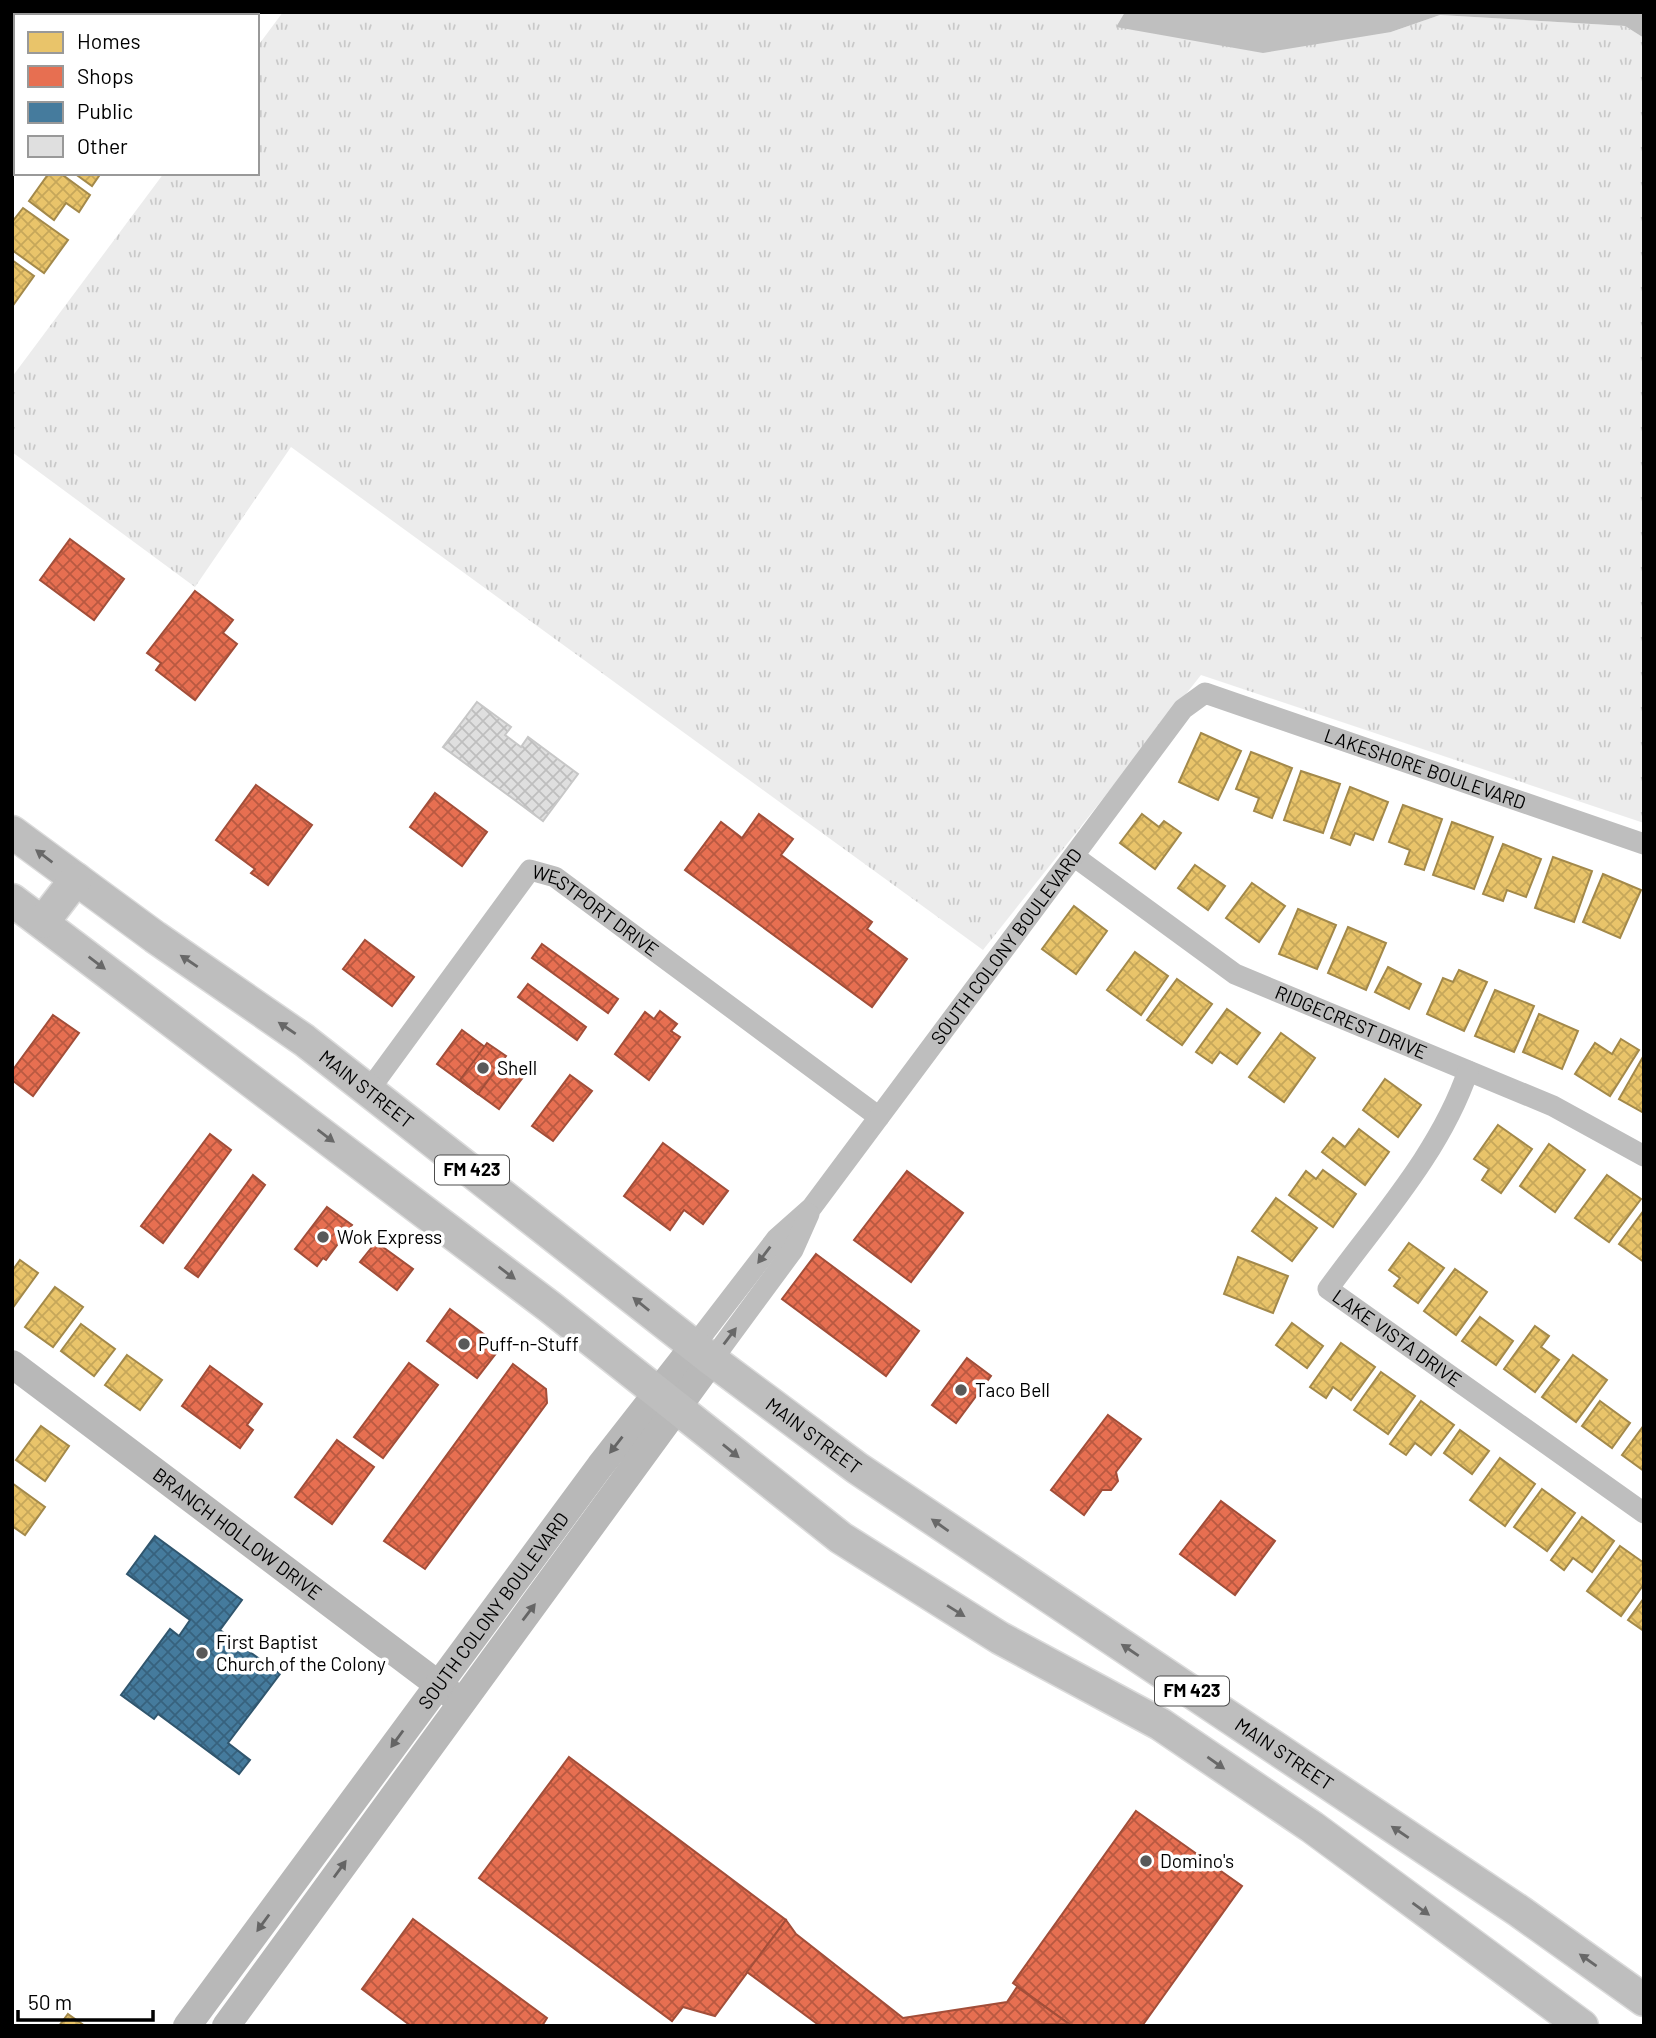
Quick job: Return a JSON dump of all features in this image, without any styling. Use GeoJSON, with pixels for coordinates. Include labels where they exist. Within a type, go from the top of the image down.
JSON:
{"type":"FeatureCollection","features":[{"type":"Feature","properties":{"kind":"main road","name":"MAIN STREET"},"geometry":{"type":"LineString","coordinates":[[12,832],[304,1040],[703,1353],[868,1476],[1519,1911],[1644,2000]]}},
{"type":"Feature","properties":{"kind":"main road"},"geometry":{"type":"LineString","coordinates":[[43,922],[76,879]]}},
{"type":"Feature","properties":{"kind":"main road","name":"FM 423"},"geometry":{"type":"LineString","coordinates":[[12,900],[445,1226],[841,1538],[1000,1639],[1160,1724],[1312,1828],[1582,2026]]}},
{"type":"Feature","properties":{"kind":"main road","name":"SOUTH COLONY BOULEVARD"},"geometry":{"type":"LineString","coordinates":[[226,2026],[461,1702],[703,1353]]}},
{"type":"Feature","properties":{"kind":"main road","name":"BRANCH HOLLOW DRIVE"},"geometry":{"type":"LineString","coordinates":[[16,1376],[461,1702]]}},
{"type":"Feature","properties":{"kind":"main road","name":"SOUTH COLONY BOULEVARD"},"geometry":{"type":"LineString","coordinates":[[187,2026],[437,1684],[668,1400]]}},
{"type":"Feature","properties":{"kind":"main road"},"geometry":{"type":"LineString","coordinates":[[1160,1724],[1182,1684]]}},
{"type":"Feature","properties":{"kind":"main road"},"geometry":{"type":"LineString","coordinates":[[231,1966],[257,1984]]}},
{"type":"Feature","properties":{"kind":"street","name":"LAKESHORE BOULEVARD"},"geometry":{"type":"LineString","coordinates":[[1205,692],[1644,844]]}},
{"type":"Feature","properties":{"kind":"street","name":"SOUTH COLONY BOULEVARD"},"geometry":{"type":"LineString","coordinates":[[703,1353],[793,1250],[812,1207],[1183,709],[1205,692]]}},
{"type":"Feature","properties":{"kind":"street","name":"RIDGECREST DRIVE"},"geometry":{"type":"LineString","coordinates":[[1075,857],[1235,974],[1553,1106],[1644,1156]]}},
{"type":"Feature","properties":{"kind":"street","name":"WESTPORT DRIVE"},"geometry":{"type":"LineString","coordinates":[[369,1090],[530,870],[555,877],[879,1117]]}},
{"type":"Feature","properties":{"kind":"street","name":"LAKE VISTA DRIVE"},"geometry":{"type":"LineString","coordinates":[[1468,1071],[1456,1106],[1438,1139],[1328,1289],[1644,1513]]}},
{"type":"Feature","properties":{"kind":"green space"},"geometry":{"type":"Polygon","coordinates":[[[283,12],[1125,12],[1116,27],[1391,32],[1440,15],[1625,26],[1644,38],[1644,823],[1201,675],[983,950],[291,447],[195,587],[12,452],[12,377],[163,175],[259,175],[259,44],[283,12]]]}},
{"type":"Feature","properties":{"kind":"shaded area"},"geometry":{"type":"Polygon","coordinates":[[[1125,12],[1644,12],[1644,38],[1625,26],[1440,15],[1391,32],[1263,53],[1116,27],[1125,12]]]}},
{"type":"Feature","properties":{"kind":"building: Homes"},"geometry":{"type":"Polygon","coordinates":[[[187,12],[223,13],[213,14],[187,12]]]}},
{"type":"Feature","properties":{"kind":"building: Homes"},"geometry":{"type":"Polygon","coordinates":[[[12,48],[14,94],[12,97],[12,48]]]}},
{"type":"Feature","properties":{"kind":"building: Homes"},"geometry":{"type":"Polygon","coordinates":[[[48,175],[63,175],[90,195],[79,212],[66,203],[54,220],[29,201],[48,175]]]}},
{"type":"Feature","properties":{"kind":"building: Homes"},"geometry":{"type":"Polygon","coordinates":[[[77,175],[100,175],[92,186],[77,175]]]}},
{"type":"Feature","properties":{"kind":"building: Homes"},"geometry":{"type":"Polygon","coordinates":[[[23,208],[68,240],[44,273],[12,250],[12,222],[23,208]]]}},
{"type":"Feature","properties":{"kind":"building: Homes"},"geometry":{"type":"Polygon","coordinates":[[[12,260],[34,276],[14,304],[12,302],[12,260]]]}},
{"type":"Feature","properties":{"kind":"building: Homes"},"geometry":{"type":"Polygon","coordinates":[[[1201,733],[1241,751],[1218,800],[1179,782],[1201,733]]]}},
{"type":"Feature","properties":{"kind":"building: Homes"},"geometry":{"type":"Polygon","coordinates":[[[1251,752],[1292,768],[1272,818],[1254,811],[1259,798],[1236,789],[1251,752]]]}},
{"type":"Feature","properties":{"kind":"building: Homes"},"geometry":{"type":"Polygon","coordinates":[[[1301,771],[1340,784],[1323,833],[1284,820],[1301,771]]]}},
{"type":"Feature","properties":{"kind":"building: Homes"},"geometry":{"type":"Polygon","coordinates":[[[1350,787],[1388,802],[1373,840],[1355,833],[1350,845],[1331,838],[1350,787]]]}},
{"type":"Feature","properties":{"kind":"building: Homes"},"geometry":{"type":"Polygon","coordinates":[[[1403,805],[1442,819],[1424,870],[1405,864],[1410,850],[1389,842],[1403,805]]]}},
{"type":"Feature","properties":{"kind":"building: Homes"},"geometry":{"type":"Polygon","coordinates":[[[1142,814],[1159,827],[1164,821],[1181,833],[1155,869],[1120,843],[1142,814]]]}},
{"type":"Feature","properties":{"kind":"building: Homes"},"geometry":{"type":"Polygon","coordinates":[[[1452,822],[1493,837],[1474,889],[1433,875],[1452,822]]]}},
{"type":"Feature","properties":{"kind":"building: Homes"},"geometry":{"type":"Polygon","coordinates":[[[1503,844],[1541,859],[1526,897],[1507,890],[1503,901],[1483,894],[1503,844]]]}},
{"type":"Feature","properties":{"kind":"building: Homes"},"geometry":{"type":"Polygon","coordinates":[[[1553,857],[1592,871],[1574,922],[1535,908],[1553,857]]]}},
{"type":"Feature","properties":{"kind":"building: Homes"},"geometry":{"type":"Polygon","coordinates":[[[1195,865],[1225,886],[1208,910],[1178,888],[1195,865]]]}},
{"type":"Feature","properties":{"kind":"building: Homes"},"geometry":{"type":"Polygon","coordinates":[[[1603,874],[1641,890],[1620,938],[1583,922],[1603,874]]]}},
{"type":"Feature","properties":{"kind":"building: Homes"},"geometry":{"type":"Polygon","coordinates":[[[1252,883],[1285,906],[1259,942],[1226,918],[1252,883]]]}},
{"type":"Feature","properties":{"kind":"building: Homes"},"geometry":{"type":"Polygon","coordinates":[[[1074,906],[1107,931],[1076,974],[1042,949],[1074,906]]]}},
{"type":"Feature","properties":{"kind":"building: Homes"},"geometry":{"type":"Polygon","coordinates":[[[1298,909],[1336,925],[1317,969],[1279,954],[1298,909]]]}},
{"type":"Feature","properties":{"kind":"building: Homes"},"geometry":{"type":"Polygon","coordinates":[[[1348,927],[1386,943],[1366,990],[1328,973],[1348,927]]]}},
{"type":"Feature","properties":{"kind":"building: Homes"},"geometry":{"type":"Polygon","coordinates":[[[1135,952],[1168,976],[1141,1015],[1107,990],[1135,952]]]}},
{"type":"Feature","properties":{"kind":"building: Homes"},"geometry":{"type":"Polygon","coordinates":[[[1388,967],[1421,984],[1409,1009],[1375,992],[1388,967]]]}},
{"type":"Feature","properties":{"kind":"building: Homes"},"geometry":{"type":"Polygon","coordinates":[[[1459,970],[1487,982],[1464,1031],[1427,1014],[1443,978],[1453,982],[1459,970]]]}},
{"type":"Feature","properties":{"kind":"building: Homes"},"geometry":{"type":"Polygon","coordinates":[[[1177,979],[1212,1004],[1182,1045],[1147,1020],[1177,979]]]}},
{"type":"Feature","properties":{"kind":"building: Homes"},"geometry":{"type":"Polygon","coordinates":[[[1495,990],[1534,1006],[1514,1052],[1475,1036],[1495,990]]]}},
{"type":"Feature","properties":{"kind":"building: Homes"},"geometry":{"type":"Polygon","coordinates":[[[1227,1009],[1260,1033],[1237,1064],[1220,1052],[1212,1063],[1196,1052],[1227,1009]]]}},
{"type":"Feature","properties":{"kind":"building: Homes"},"geometry":{"type":"Polygon","coordinates":[[[1539,1014],[1578,1031],[1562,1069],[1523,1052],[1539,1014]]]}},
{"type":"Feature","properties":{"kind":"building: Homes"},"geometry":{"type":"Polygon","coordinates":[[[1281,1033],[1315,1058],[1284,1102],[1249,1077],[1281,1033]]]}},
{"type":"Feature","properties":{"kind":"building: Homes"},"geometry":{"type":"Polygon","coordinates":[[[1621,1039],[1639,1050],[1610,1096],[1575,1074],[1595,1043],[1612,1054],[1621,1039]]]}},
{"type":"Feature","properties":{"kind":"building: Homes"},"geometry":{"type":"Polygon","coordinates":[[[1644,1055],[1644,1113],[1619,1099],[1644,1055]]]}},
{"type":"Feature","properties":{"kind":"building: Homes"},"geometry":{"type":"Polygon","coordinates":[[[1385,1079],[1421,1105],[1398,1137],[1363,1110],[1385,1079]]]}},
{"type":"Feature","properties":{"kind":"building: Homes"},"geometry":{"type":"Polygon","coordinates":[[[1498,1125],[1532,1149],[1501,1193],[1482,1180],[1489,1169],[1474,1159],[1498,1125]]]}},
{"type":"Feature","properties":{"kind":"building: Homes"},"geometry":{"type":"Polygon","coordinates":[[[1359,1129],[1389,1152],[1365,1185],[1322,1152],[1333,1138],[1345,1147],[1359,1129]]]}},
{"type":"Feature","properties":{"kind":"building: Homes"},"geometry":{"type":"Polygon","coordinates":[[[1549,1144],[1585,1170],[1555,1212],[1520,1186],[1549,1144]]]}},
{"type":"Feature","properties":{"kind":"building: Homes"},"geometry":{"type":"Polygon","coordinates":[[[1323,1170],[1356,1194],[1333,1227],[1289,1195],[1306,1171],[1316,1179],[1323,1170]]]}},
{"type":"Feature","properties":{"kind":"building: Homes"},"geometry":{"type":"Polygon","coordinates":[[[1607,1175],[1641,1199],[1609,1242],[1575,1218],[1607,1175]]]}},
{"type":"Feature","properties":{"kind":"building: Homes"},"geometry":{"type":"Polygon","coordinates":[[[1276,1198],[1317,1228],[1292,1261],[1252,1231],[1276,1198]]]}},
{"type":"Feature","properties":{"kind":"building: Homes"},"geometry":{"type":"Polygon","coordinates":[[[1644,1210],[1644,1262],[1619,1244],[1644,1210]]]}},
{"type":"Feature","properties":{"kind":"building: Homes"},"geometry":{"type":"Polygon","coordinates":[[[1409,1243],[1444,1268],[1418,1303],[1394,1286],[1400,1278],[1389,1270],[1409,1243]]]}},
{"type":"Feature","properties":{"kind":"building: Homes"},"geometry":{"type":"Polygon","coordinates":[[[1238,1257],[1288,1276],[1273,1313],[1224,1294],[1238,1257]]]}},
{"type":"Feature","properties":{"kind":"building: Homes"},"geometry":{"type":"Polygon","coordinates":[[[20,1260],[38,1273],[12,1309],[12,1271],[20,1260]]]}},
{"type":"Feature","properties":{"kind":"building: Homes"},"geometry":{"type":"Polygon","coordinates":[[[1455,1269],[1487,1292],[1456,1335],[1424,1311],[1455,1269]]]}},
{"type":"Feature","properties":{"kind":"building: Homes"},"geometry":{"type":"Polygon","coordinates":[[[55,1287],[83,1307],[53,1347],[25,1327],[55,1287]]]}},
{"type":"Feature","properties":{"kind":"building: Homes"},"geometry":{"type":"Polygon","coordinates":[[[1480,1317],[1513,1341],[1496,1365],[1462,1341],[1480,1317]]]}},
{"type":"Feature","properties":{"kind":"building: Homes"},"geometry":{"type":"Polygon","coordinates":[[[1292,1323],[1323,1346],[1307,1368],[1276,1345],[1292,1323]]]}},
{"type":"Feature","properties":{"kind":"building: Homes"},"geometry":{"type":"Polygon","coordinates":[[[81,1324],[115,1349],[94,1376],[61,1351],[81,1324]]]}},
{"type":"Feature","properties":{"kind":"building: Homes"},"geometry":{"type":"Polygon","coordinates":[[[1535,1326],[1549,1336],[1541,1347],[1559,1360],[1535,1392],[1504,1369],[1535,1326]]]}},
{"type":"Feature","properties":{"kind":"building: Homes"},"geometry":{"type":"Polygon","coordinates":[[[1341,1343],[1375,1367],[1351,1400],[1333,1387],[1326,1398],[1310,1387],[1341,1343]]]}},
{"type":"Feature","properties":{"kind":"building: Homes"},"geometry":{"type":"Polygon","coordinates":[[[127,1355],[162,1380],[140,1410],[105,1385],[127,1355]]]}},
{"type":"Feature","properties":{"kind":"building: Homes"},"geometry":{"type":"Polygon","coordinates":[[[1573,1355],[1607,1380],[1576,1422],[1542,1397],[1573,1355]]]}},
{"type":"Feature","properties":{"kind":"building: Homes"},"geometry":{"type":"Polygon","coordinates":[[[1381,1372],[1415,1396],[1388,1434],[1354,1410],[1381,1372]]]}},
{"type":"Feature","properties":{"kind":"building: Homes"},"geometry":{"type":"Polygon","coordinates":[[[1421,1401],[1454,1425],[1431,1455],[1415,1443],[1406,1455],[1390,1444],[1421,1401]]]}},
{"type":"Feature","properties":{"kind":"building: Homes"},"geometry":{"type":"Polygon","coordinates":[[[1600,1401],[1630,1423],[1612,1448],[1582,1426],[1600,1401]]]}},
{"type":"Feature","properties":{"kind":"building: Homes"},"geometry":{"type":"Polygon","coordinates":[[[1644,1425],[1644,1471],[1622,1455],[1644,1425]]]}},
{"type":"Feature","properties":{"kind":"building: Homes"},"geometry":{"type":"Polygon","coordinates":[[[41,1426],[69,1446],[45,1481],[16,1460],[41,1426]]]}},
{"type":"Feature","properties":{"kind":"building: Homes"},"geometry":{"type":"Polygon","coordinates":[[[1460,1430],[1489,1451],[1472,1474],[1444,1453],[1460,1430]]]}},
{"type":"Feature","properties":{"kind":"building: Homes"},"geometry":{"type":"Polygon","coordinates":[[[1500,1458],[1535,1484],[1505,1526],[1470,1500],[1500,1458]]]}},
{"type":"Feature","properties":{"kind":"building: Homes"},"geometry":{"type":"Polygon","coordinates":[[[12,1483],[45,1507],[25,1535],[12,1526],[12,1483]]]}},
{"type":"Feature","properties":{"kind":"building: Homes"},"geometry":{"type":"Polygon","coordinates":[[[1542,1489],[1575,1513],[1547,1551],[1514,1527],[1542,1489]]]}},
{"type":"Feature","properties":{"kind":"building: Homes"},"geometry":{"type":"Polygon","coordinates":[[[1582,1517],[1614,1541],[1592,1572],[1573,1558],[1564,1570],[1551,1560],[1582,1517]]]}},
{"type":"Feature","properties":{"kind":"building: Homes"},"geometry":{"type":"Polygon","coordinates":[[[1620,1546],[1644,1563],[1644,1584],[1621,1616],[1587,1591],[1620,1546]]]}},
{"type":"Feature","properties":{"kind":"building: Homes"},"geometry":{"type":"Polygon","coordinates":[[[1644,1598],[1644,1631],[1628,1620],[1644,1598]]]}},
{"type":"Feature","properties":{"kind":"building: Homes"},"geometry":{"type":"Polygon","coordinates":[[[68,2014],[85,2026],[59,2026],[68,2014]]]}},
{"type":"Feature","properties":{"kind":"building: Shops"},"geometry":{"type":"Polygon","coordinates":[[[70,539],[124,579],[94,620],[40,580],[70,539]]]}},
{"type":"Feature","properties":{"kind":"building: Shops"},"geometry":{"type":"Polygon","coordinates":[[[195,591],[233,620],[223,633],[237,644],[195,700],[156,670],[161,663],[147,653],[195,591]]]}},
{"type":"Feature","properties":{"kind":"building: Shops"},"geometry":{"type":"Polygon","coordinates":[[[256,785],[312,825],[268,885],[251,873],[255,869],[216,840],[256,785]]]}},
{"type":"Feature","properties":{"kind":"building: Shops"},"geometry":{"type":"Polygon","coordinates":[[[435,793],[487,832],[462,866],[410,827],[435,793]]]}},
{"type":"Feature","properties":{"kind":"building: Shops"},"geometry":{"type":"Polygon","coordinates":[[[759,814],[793,839],[781,855],[872,922],[867,929],[907,959],[872,1007],[685,870],[721,822],[742,838],[759,814]]]}},
{"type":"Feature","properties":{"kind":"building: Shops"},"geometry":{"type":"Polygon","coordinates":[[[365,940],[414,977],[392,1006],[343,969],[365,940]]]}},
{"type":"Feature","properties":{"kind":"building: Shops"},"geometry":{"type":"Polygon","coordinates":[[[542,944],[618,999],[608,1013],[532,958],[542,944]]]}},
{"type":"Feature","properties":{"kind":"building: Shops"},"geometry":{"type":"Polygon","coordinates":[[[528,984],[586,1027],[577,1040],[518,997],[528,984]]]}},
{"type":"Feature","properties":{"kind":"building: Shops"},"geometry":{"type":"Polygon","coordinates":[[[660,1011],[677,1024],[671,1031],[680,1037],[649,1080],[615,1054],[645,1012],[654,1019],[660,1011]]]}},
{"type":"Feature","properties":{"kind":"building: Shops"},"geometry":{"type":"Polygon","coordinates":[[[53,1015],[79,1033],[33,1096],[12,1080],[12,1071],[53,1015]]]}},
{"type":"Feature","properties":{"kind":"building: Shops"},"geometry":{"type":"Polygon","coordinates":[[[462,1030],[524,1076],[499,1109],[437,1064],[462,1030]]]}},
{"type":"Feature","properties":{"kind":"building: Shops","name":"Shell"},"geometry":{"type":"Polygon","coordinates":[[[487,1043],[506,1056],[478,1094],[460,1080],[487,1043]]]}},
{"type":"Feature","properties":{"kind":"building: Shops"},"geometry":{"type":"Polygon","coordinates":[[[570,1075],[592,1091],[553,1141],[532,1126],[570,1075]]]}},
{"type":"Feature","properties":{"kind":"building: Shops"},"geometry":{"type":"Polygon","coordinates":[[[210,1134],[231,1150],[163,1243],[141,1226],[210,1134]]]}},
{"type":"Feature","properties":{"kind":"building: Shops"},"geometry":{"type":"Polygon","coordinates":[[[663,1143],[728,1191],[703,1224],[684,1210],[670,1230],[624,1196],[663,1143]]]}},
{"type":"Feature","properties":{"kind":"building: Shops"},"geometry":{"type":"Polygon","coordinates":[[[907,1171],[963,1213],[911,1282],[854,1240],[907,1171]]]}},
{"type":"Feature","properties":{"kind":"building: Shops"},"geometry":{"type":"Polygon","coordinates":[[[253,1175],[265,1185],[198,1277],[185,1268],[253,1175]]]}},
{"type":"Feature","properties":{"kind":"building: Shops","name":"Wok Express"},"geometry":{"type":"Polygon","coordinates":[[[327,1207],[352,1225],[326,1260],[323,1258],[317,1266],[295,1249],[327,1207]]]}},
{"type":"Feature","properties":{"kind":"building: Shops"},"geometry":{"type":"Polygon","coordinates":[[[376,1242],[413,1269],[397,1290],[360,1262],[376,1242]]]}},
{"type":"Feature","properties":{"kind":"building: Shops"},"geometry":{"type":"Polygon","coordinates":[[[816,1254],[919,1331],[886,1376],[782,1299],[816,1254]]]}},
{"type":"Feature","properties":{"kind":"building: Shops","name":"Puff-n-Stuff"},"geometry":{"type":"Polygon","coordinates":[[[450,1309],[501,1347],[477,1378],[427,1341],[450,1309]]]}},
{"type":"Feature","properties":{"kind":"building: Shops","name":"Taco Bell"},"geometry":{"type":"Polygon","coordinates":[[[967,1358],[991,1376],[956,1423],[932,1405],[967,1358]]]}},
{"type":"Feature","properties":{"kind":"building: Shops"},"geometry":{"type":"Polygon","coordinates":[[[409,1363],[438,1385],[383,1458],[354,1437],[409,1363]]]}},
{"type":"Feature","properties":{"kind":"building: Shops"},"geometry":{"type":"Polygon","coordinates":[[[513,1364],[546,1389],[547,1403],[425,1569],[384,1541],[513,1364]]]}},
{"type":"Feature","properties":{"kind":"building: Shops"},"geometry":{"type":"Polygon","coordinates":[[[210,1366],[262,1404],[247,1425],[253,1430],[240,1448],[182,1406],[210,1366]]]}},
{"type":"Feature","properties":{"kind":"building: Shops"},"geometry":{"type":"Polygon","coordinates":[[[1108,1415],[1141,1439],[1116,1472],[1118,1481],[1111,1490],[1102,1490],[1084,1515],[1051,1490],[1108,1415]]]}},
{"type":"Feature","properties":{"kind":"building: Shops"},"geometry":{"type":"Polygon","coordinates":[[[337,1440],[374,1467],[332,1524],[295,1497],[337,1440]]]}},
{"type":"Feature","properties":{"kind":"building: Shops"},"geometry":{"type":"Polygon","coordinates":[[[1221,1501],[1275,1541],[1235,1595],[1180,1554],[1221,1501]]]}},
{"type":"Feature","properties":{"kind":"building: Shops"},"geometry":{"type":"Polygon","coordinates":[[[569,1757],[786,1920],[715,2016],[683,2007],[672,2021],[479,1878],[569,1757]]]}},
{"type":"Feature","properties":{"kind":"building: Shops"},"geometry":{"type":"Polygon","coordinates":[[[1136,1811],[1242,1886],[1142,2026],[1072,2026],[1013,1983],[1136,1811]]]}},
{"type":"Feature","properties":{"kind":"building: Shops"},"geometry":{"type":"Polygon","coordinates":[[[413,1919],[547,2018],[542,2026],[411,2026],[362,1989],[413,1919]]]}},
{"type":"Feature","properties":{"kind":"building: Shops"},"geometry":{"type":"Polygon","coordinates":[[[786,1920],[796,1934],[903,2018],[1007,2002],[1017,1987],[1069,2024],[820,2026],[747,1972],[786,1920]]]}},
{"type":"Feature","properties":{"kind":"building: Public","name":"First Baptist Church of the Colony"},"geometry":{"type":"Polygon","coordinates":[[[155,1536],[242,1600],[220,1630],[280,1674],[228,1743],[250,1760],[239,1774],[158,1714],[154,1719],[121,1695],[170,1629],[179,1636],[190,1620],[127,1574],[155,1536]]]}},
{"type":"Feature","properties":{"kind":"building: Other"},"geometry":{"type":"Polygon","coordinates":[[[477,702],[511,727],[505,735],[521,747],[528,737],[578,774],[543,821],[443,747],[477,702]]]}},
{"type":"Feature","properties":{"kind":"place","name":"Shell"},"geometry":{"type":"Point","coordinates":[483,1068]}},
{"type":"Feature","properties":{"kind":"place","name":"Wok Express"},"geometry":{"type":"Point","coordinates":[323,1237]}},
{"type":"Feature","properties":{"kind":"place","name":"Puff-n-Stuff"},"geometry":{"type":"Point","coordinates":[464,1344]}},
{"type":"Feature","properties":{"kind":"place","name":"Taco Bell"},"geometry":{"type":"Point","coordinates":[961,1390]}},
{"type":"Feature","properties":{"kind":"place","name":"First Baptist Church of the Colony"},"geometry":{"type":"Point","coordinates":[202,1653]}},
{"type":"Feature","properties":{"kind":"place","name":"Domino's"},"geometry":{"type":"Point","coordinates":[1146,1861]}}]}
